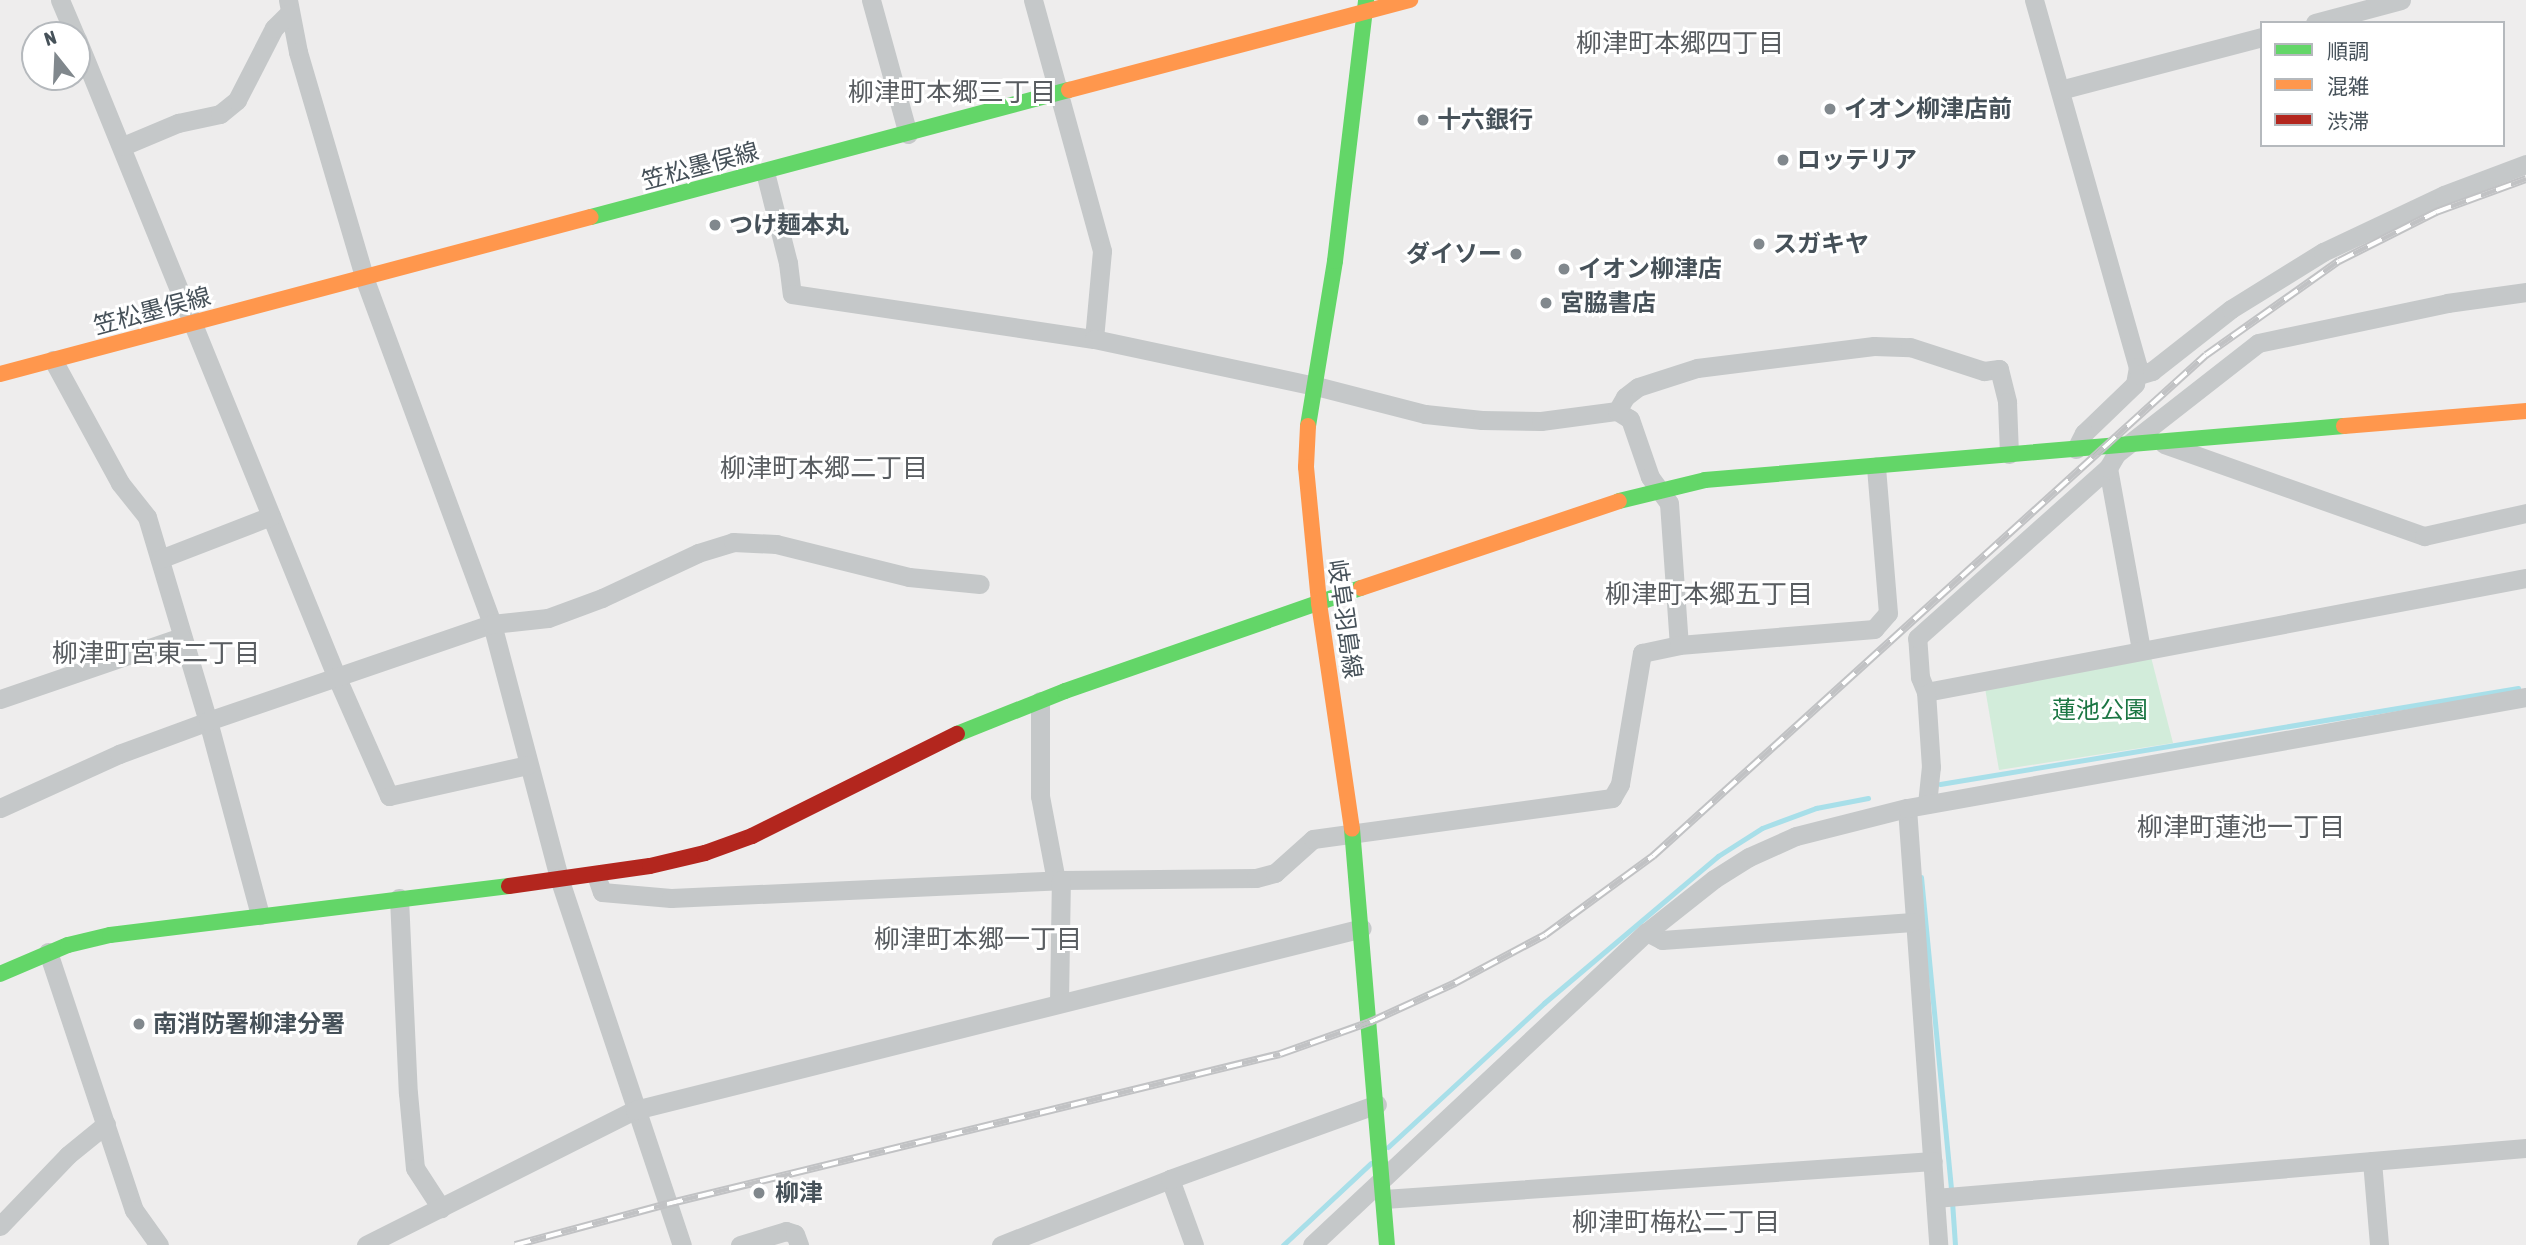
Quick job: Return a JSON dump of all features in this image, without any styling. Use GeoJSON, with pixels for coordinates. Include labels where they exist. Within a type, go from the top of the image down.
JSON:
{"type":"FeatureCollection","features":[{"type":"Feature","properties":{"kind":"main road","name":"笠松墨俣線"},"geometry":{"type":"LineString","coordinates":[[0,374],[365,280],[1059,94],[1365,6],[1410,0]]}},
{"type":"Feature","properties":{"kind":"main road","name":"岐阜羽島線"},"geometry":{"type":"LineString","coordinates":[[1365,6],[1335,261],[1307,430],[1306,467],[1319,603],[1352,832],[1362,928],[1387,1245]]}},
{"type":"Feature","properties":{"kind":"main road"},"geometry":{"type":"LineString","coordinates":[[0,974],[48,953],[110,935],[596,875],[683,858],[752,836],[970,728],[1040,701],[1513,535],[1658,491],[1705,480],[2526,411]]}},
{"type":"Feature","properties":{"kind":"street"},"geometry":{"type":"LineString","coordinates":[[60,0],[69,21]]}},
{"type":"Feature","properties":{"kind":"street"},"geometry":{"type":"LineString","coordinates":[[871,0],[908,134]]}},
{"type":"Feature","properties":{"kind":"street"},"geometry":{"type":"LineString","coordinates":[[1033,0],[1102,251],[1094,339]]}},
{"type":"Feature","properties":{"kind":"street"},"geometry":{"type":"LineString","coordinates":[[2034,0],[2139,375]]}},
{"type":"Feature","properties":{"kind":"street"},"geometry":{"type":"LineString","coordinates":[[2322,21],[2401,0]]}},
{"type":"Feature","properties":{"kind":"street"},"geometry":{"type":"LineString","coordinates":[[123,146],[178,123],[220,114],[237,100],[274,28],[288,7]]}},
{"type":"Feature","properties":{"kind":"street"},"geometry":{"type":"LineString","coordinates":[[288,7],[365,280],[492,624],[559,878],[682,1245]]}},
{"type":"Feature","properties":{"kind":"street"},"geometry":{"type":"LineString","coordinates":[[2060,90],[2260,38]]}},
{"type":"Feature","properties":{"kind":"street"},"geometry":{"type":"LineString","coordinates":[[91,72],[337,678],[389,796],[528,765]]}},
{"type":"Feature","properties":{"kind":"street"},"geometry":{"type":"LineString","coordinates":[[2076,449],[2084,433],[2134,384],[2139,375],[2152,371],[2231,309],[2323,252],[2419,206],[2526,164]]}},
{"type":"Feature","properties":{"kind":"street"},"geometry":{"type":"LineString","coordinates":[[765,173],[788,263],[792,294],[1094,339],[1316,386],[1425,414],[1482,420],[1541,421],[1617,411],[1630,419],[1650,477],[1669,503],[1679,645]]}},
{"type":"Feature","properties":{"kind":"street"},"geometry":{"type":"LineString","coordinates":[[1927,804],[1931,768],[1926,692],[1920,677],[1917,638],[2108,468],[2116,454],[2258,343],[2447,303],[2526,292]]}},
{"type":"Feature","properties":{"kind":"street"},"geometry":{"type":"LineString","coordinates":[[1617,411],[1625,397],[1638,387],[1697,368],[1874,346],[1910,347],[1984,371],[1999,369],[2007,402],[2009,454]]}},
{"type":"Feature","properties":{"kind":"street"},"geometry":{"type":"LineString","coordinates":[[53,360],[120,483],[147,517],[208,721],[260,915]]}},
{"type":"Feature","properties":{"kind":"street"},"geometry":{"type":"LineString","coordinates":[[2157,441],[2424,536],[2526,513]]}},
{"type":"Feature","properties":{"kind":"street"},"geometry":{"type":"LineString","coordinates":[[596,875],[602,892],[671,898],[1058,880],[1256,878],[1275,873],[1313,839],[1612,798],[1620,784],[1642,653],[1679,645],[1874,629],[1888,613],[1876,466]]}},
{"type":"Feature","properties":{"kind":"street"},"geometry":{"type":"LineString","coordinates":[[2108,468],[2141,649]]}},
{"type":"Feature","properties":{"kind":"street"},"geometry":{"type":"LineString","coordinates":[[160,559],[271,516]]}},
{"type":"Feature","properties":{"kind":"street"},"geometry":{"type":"LineString","coordinates":[[0,808],[119,754],[208,721],[492,624],[548,618],[602,598],[698,553],[733,542],[776,544],[909,577],[980,584]]}},
{"type":"Feature","properties":{"kind":"street"},"geometry":{"type":"LineString","coordinates":[[1926,692],[2141,649],[2526,578]]}},
{"type":"Feature","properties":{"kind":"street"},"geometry":{"type":"LineString","coordinates":[[0,699],[181,637]]}},
{"type":"Feature","properties":{"kind":"street"},"geometry":{"type":"LineString","coordinates":[[1312,1245],[1383,1190],[1647,932],[1714,879],[1749,857],[1796,836],[1907,808],[2526,697]]}},
{"type":"Feature","properties":{"kind":"street"},"geometry":{"type":"LineString","coordinates":[[1040,701],[1040,796],[1058,880],[1059,1002]]}},
{"type":"Feature","properties":{"kind":"street"},"geometry":{"type":"LineString","coordinates":[[1907,808],[1912,922],[1938,1245]]}},
{"type":"Feature","properties":{"kind":"street"},"geometry":{"type":"LineString","coordinates":[[399,898],[407,1083],[415,1168],[441,1208]]}},
{"type":"Feature","properties":{"kind":"street"},"geometry":{"type":"LineString","coordinates":[[1647,932],[1661,940],[1912,922]]}},
{"type":"Feature","properties":{"kind":"street"},"geometry":{"type":"LineString","coordinates":[[366,1245],[635,1110],[1362,928]]}},
{"type":"Feature","properties":{"kind":"street"},"geometry":{"type":"LineString","coordinates":[[48,953],[134,1210],[159,1245]]}},
{"type":"Feature","properties":{"kind":"street"},"geometry":{"type":"LineString","coordinates":[[1001,1245],[1170,1179],[1377,1104]]}},
{"type":"Feature","properties":{"kind":"street"},"geometry":{"type":"LineString","coordinates":[[0,1226],[68,1155],[106,1124]]}},
{"type":"Feature","properties":{"kind":"street"},"geometry":{"type":"LineString","coordinates":[[1935,1198],[2526,1148]]}},
{"type":"Feature","properties":{"kind":"street"},"geometry":{"type":"LineString","coordinates":[[1383,1190],[1933,1161]]}},
{"type":"Feature","properties":{"kind":"street"},"geometry":{"type":"LineString","coordinates":[[2372,1161],[2379,1245]]}},
{"type":"Feature","properties":{"kind":"street"},"geometry":{"type":"LineString","coordinates":[[1170,1179],[1194,1245]]}},
{"type":"Feature","properties":{"kind":"street"},"geometry":{"type":"LineString","coordinates":[[740,1245],[786,1231],[795,1234],[799,1245]]}},
{"type":"Feature","properties":{"kind":"green space","name":"蓮池公園"},"geometry":{"type":"Polygon","coordinates":[[[2151,657],[2173,743],[1999,770],[1985,688],[2151,657]]]}},
{"type":"Feature","properties":{"kind":"waterway"},"geometry":{"type":"LineString","coordinates":[[1940,784],[2518,688]]}},
{"type":"Feature","properties":{"kind":"waterway"},"geometry":{"type":"LineString","coordinates":[[1388,1147],[1544,1003],[1718,856],[1762,828],[1816,808],[1868,798]]}},
{"type":"Feature","properties":{"kind":"waterway"},"geometry":{"type":"LineString","coordinates":[[1921,877],[1951,1191]]}},
{"type":"Feature","properties":{"kind":"waterway"},"geometry":{"type":"LineString","coordinates":[[1283,1245],[1371,1163]]}},
{"type":"Feature","properties":{"kind":"waterway"},"geometry":{"type":"LineString","coordinates":[[1952,1201],[1955,1245]]}},
{"type":"Feature","properties":{"kind":"railway"},"geometry":{"type":"LineString","coordinates":[[515,1245],[667,1204],[1280,1054],[1370,1022],[1455,983],[1545,935],[1653,856],[2206,355],[2339,261],[2436,212],[2526,179]]}},
{"type":"Feature","properties":{"kind":"traffic: fast"},"geometry":{"type":"LineString","coordinates":[[1308,426],[1335,261],[1366,0]]}},
{"type":"Feature","properties":{"kind":"traffic: fast"},"geometry":{"type":"LineString","coordinates":[[591,217],[1069,90]]}},
{"type":"Feature","properties":{"kind":"traffic: fast"},"geometry":{"type":"LineString","coordinates":[[1619,501],[1705,480],[2344,426]]}},
{"type":"Feature","properties":{"kind":"traffic: fast"},"geometry":{"type":"LineString","coordinates":[[957,734],[1065,691],[1361,588]]}},
{"type":"Feature","properties":{"kind":"traffic: fast"},"geometry":{"type":"LineString","coordinates":[[1352,829],[1387,1245]]}},
{"type":"Feature","properties":{"kind":"traffic: fast"},"geometry":{"type":"LineString","coordinates":[[0,974],[68,945],[110,935],[509,886]]}},
{"type":"Feature","properties":{"kind":"traffic: slow"},"geometry":{"type":"LineString","coordinates":[[1069,90],[1410,0]]}},
{"type":"Feature","properties":{"kind":"traffic: slow"},"geometry":{"type":"LineString","coordinates":[[0,374],[591,217]]}},
{"type":"Feature","properties":{"kind":"traffic: slow"},"geometry":{"type":"LineString","coordinates":[[2344,426],[2526,411]]}},
{"type":"Feature","properties":{"kind":"traffic: slow"},"geometry":{"type":"LineString","coordinates":[[1308,426],[1306,467],[1319,603],[1352,829]]}},
{"type":"Feature","properties":{"kind":"traffic: slow"},"geometry":{"type":"LineString","coordinates":[[1361,588],[1619,501]]}},
{"type":"Feature","properties":{"kind":"traffic: jam"},"geometry":{"type":"LineString","coordinates":[[509,886],[650,866],[705,853],[752,836],[957,734]]}},
{"type":"Feature","properties":{"kind":"place","name":"イオン柳津店前"},"geometry":{"type":"Point","coordinates":[1830,109]}},
{"type":"Feature","properties":{"kind":"place","name":"十六銀行"},"geometry":{"type":"Point","coordinates":[1423,120]}},
{"type":"Feature","properties":{"kind":"place","name":"ロッテリア"},"geometry":{"type":"Point","coordinates":[1783,160]}},
{"type":"Feature","properties":{"kind":"place","name":"つけ麺本丸"},"geometry":{"type":"Point","coordinates":[715,225]}},
{"type":"Feature","properties":{"kind":"place","name":"スガキヤ"},"geometry":{"type":"Point","coordinates":[1759,244]}},
{"type":"Feature","properties":{"kind":"place","name":"ダイソー"},"geometry":{"type":"Point","coordinates":[1516,254]}},
{"type":"Feature","properties":{"kind":"place","name":"イオン柳津店"},"geometry":{"type":"Point","coordinates":[1564,269]}},
{"type":"Feature","properties":{"kind":"place","name":"宮脇書店"},"geometry":{"type":"Point","coordinates":[1546,303]}},
{"type":"Feature","properties":{"kind":"place","name":"南消防署柳津分署"},"geometry":{"type":"Point","coordinates":[139,1024]}},
{"type":"Feature","properties":{"kind":"place","name":"柳津"},"geometry":{"type":"Point","coordinates":[759,1193]}},
{"type":"Feature","properties":{"kind":"district","name":"柳津町本郷四丁目"},"geometry":{"type":"Point","coordinates":[1680,44]}},
{"type":"Feature","properties":{"kind":"district","name":"柳津町本郷三丁目"},"geometry":{"type":"Point","coordinates":[952,93]}},
{"type":"Feature","properties":{"kind":"district","name":"柳津町本郷二丁目"},"geometry":{"type":"Point","coordinates":[824,469]}},
{"type":"Feature","properties":{"kind":"district","name":"柳津町本郷五丁目"},"geometry":{"type":"Point","coordinates":[1709,595]}},
{"type":"Feature","properties":{"kind":"district","name":"柳津町宮東二丁目"},"geometry":{"type":"Point","coordinates":[156,654]}},
{"type":"Feature","properties":{"kind":"district","name":"柳津町蓮池一丁目"},"geometry":{"type":"Point","coordinates":[2241,828]}},
{"type":"Feature","properties":{"kind":"district","name":"柳津町本郷一丁目"},"geometry":{"type":"Point","coordinates":[978,940]}},
{"type":"Feature","properties":{"kind":"district","name":"柳津町梅松二丁目"},"geometry":{"type":"Point","coordinates":[1676,1223]}}]}
